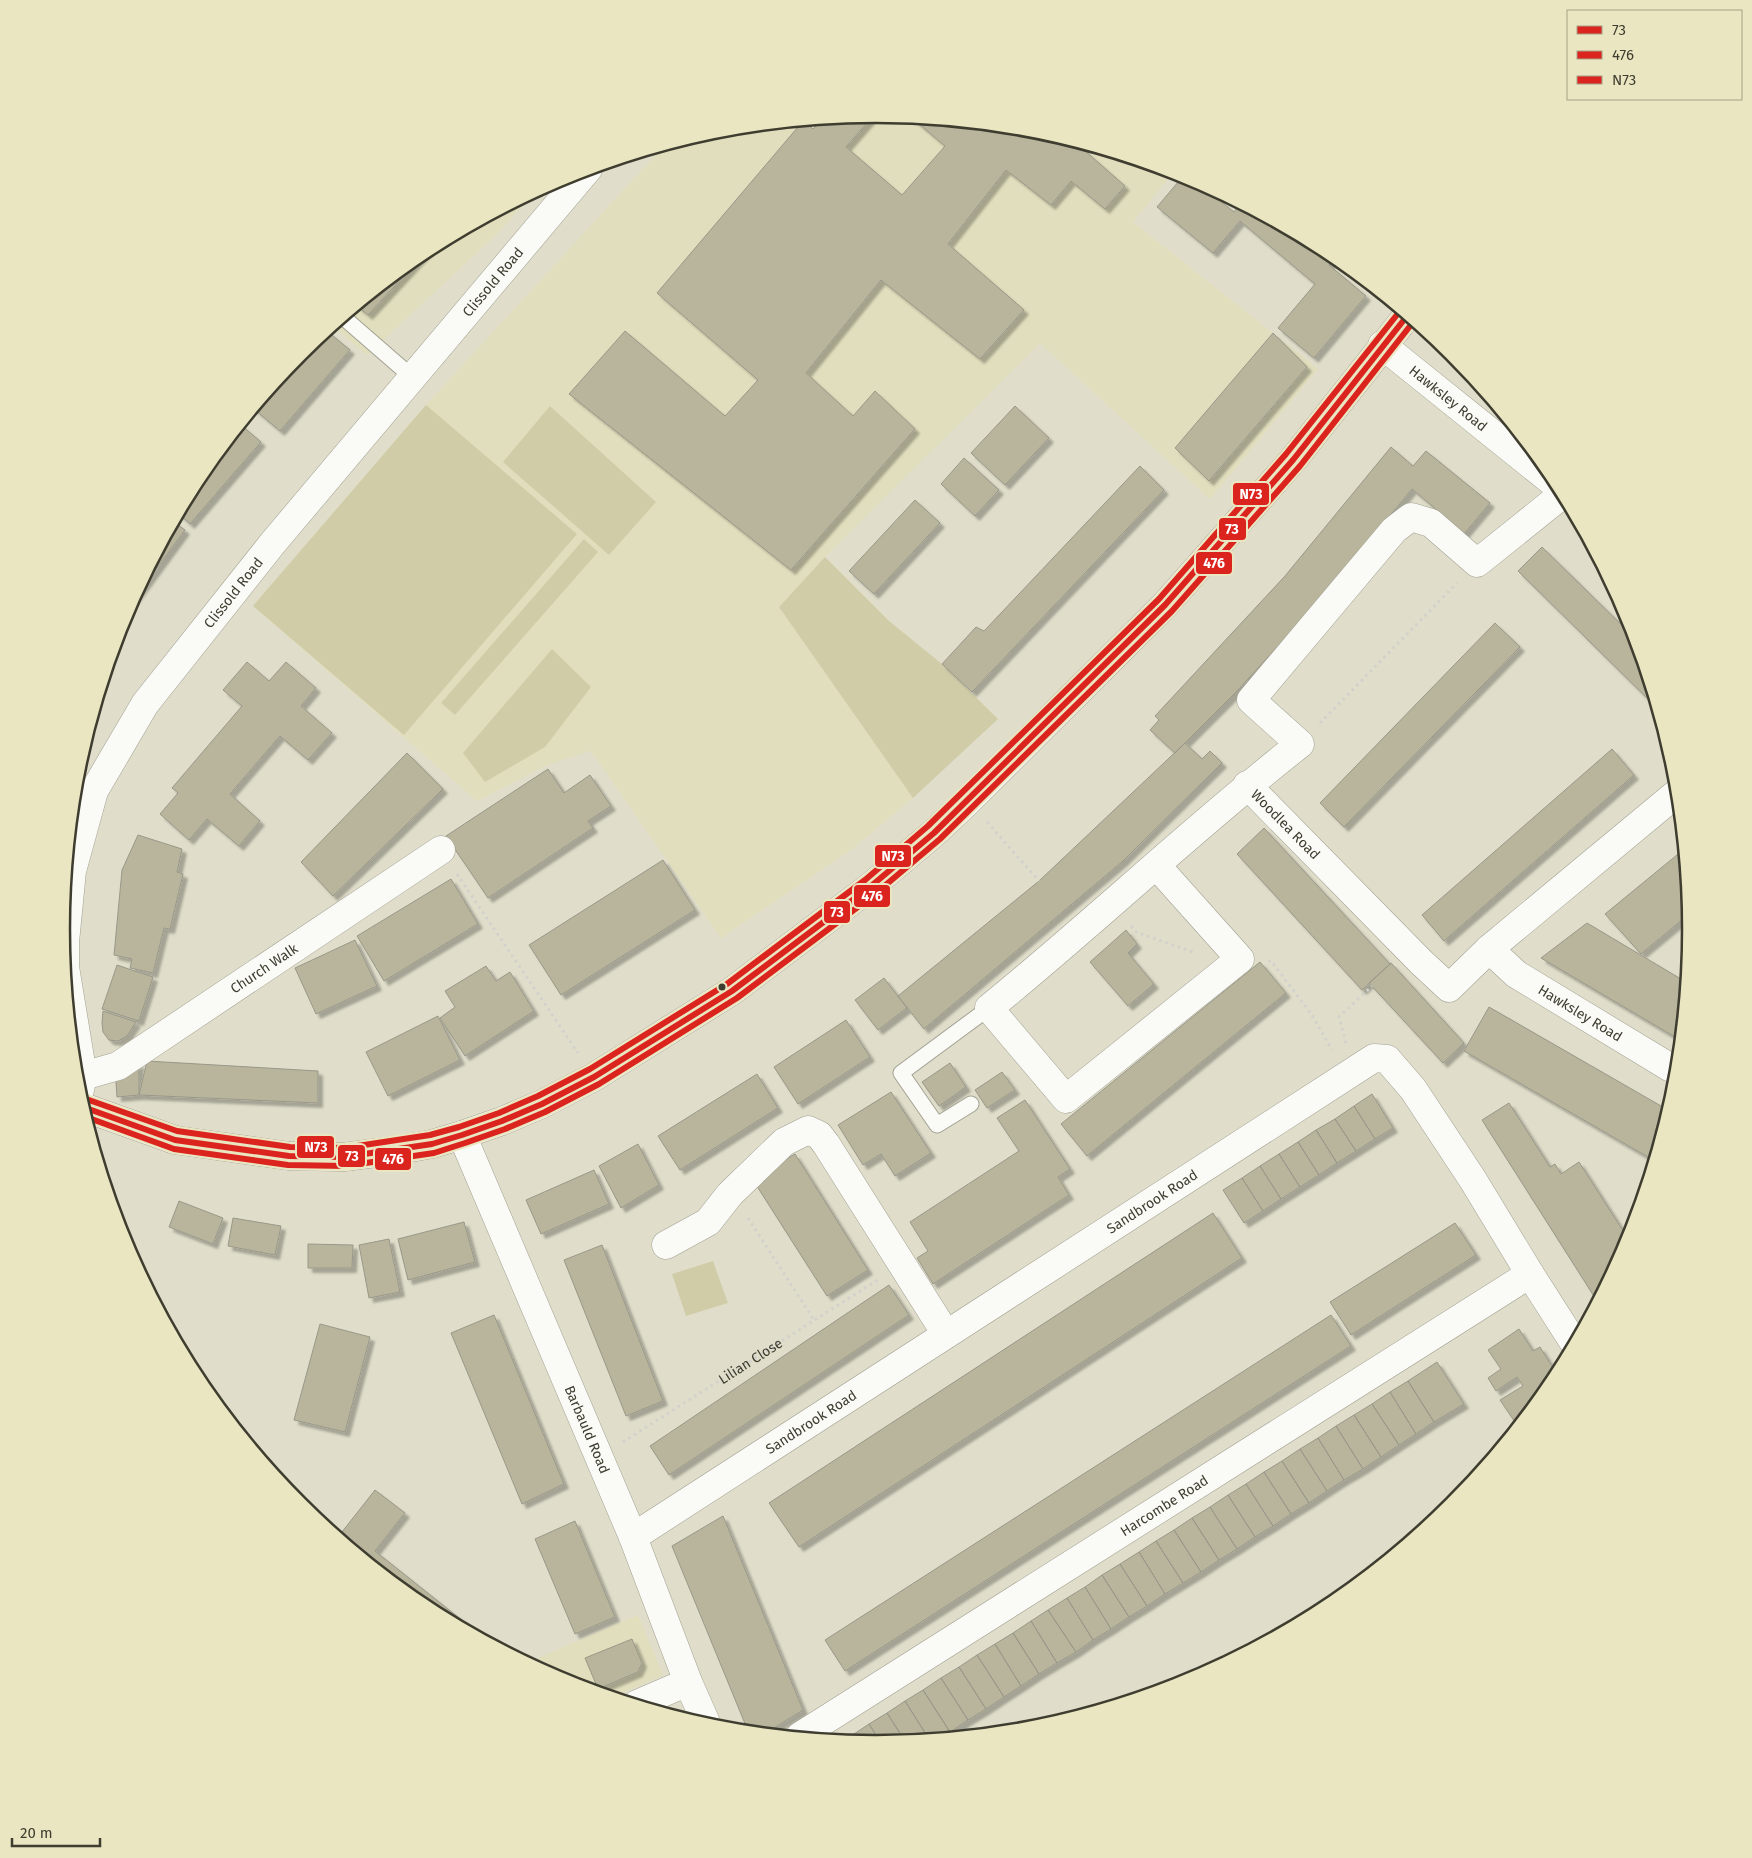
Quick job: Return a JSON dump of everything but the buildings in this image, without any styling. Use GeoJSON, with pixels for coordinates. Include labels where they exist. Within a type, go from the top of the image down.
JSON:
{"type":"FeatureCollection","features":[{"type":"Feature","properties":{"kind":"street","name":"Clissold Road"},"geometry":{"type":"LineString","coordinates":[[73,868],[94,791],[145,704],[272,544],[579,180]]}},
{"type":"Feature","properties":{"kind":"street"},"geometry":{"type":"LineString","coordinates":[[90,1110],[175,1140],[289,1156],[344,1158],[415,1147],[462,1135],[526,1111],[594,1077],[732,991],[870,887],[934,833],[1165,605],[1292,460],[1403,320]]}},
{"type":"Feature","properties":{"kind":"street","name":"Hawksley Road"},"geometry":{"type":"LineString","coordinates":[[1382,345],[1539,471]]}},
{"type":"Feature","properties":{"kind":"street"},"geometry":{"type":"LineString","coordinates":[[1300,744],[1251,700],[1394,530],[1411,517],[1431,523],[1477,563],[1557,499]]}},
{"type":"Feature","properties":{"kind":"street","name":"Woodlea Road"},"geometry":{"type":"LineString","coordinates":[[1300,744],[1247,785],[1421,962],[1449,988],[1489,949],[1671,797]]}},
{"type":"Feature","properties":{"kind":"street"},"geometry":{"type":"LineString","coordinates":[[1156,865],[1240,959],[1066,1099],[990,1008],[1113,904],[1156,865],[1247,785]]}},
{"type":"Feature","properties":{"kind":"street","name":"Church Walk"},"geometry":{"type":"LineString","coordinates":[[85,1083],[118,1066],[441,850]]}},
{"type":"Feature","properties":{"kind":"street","name":"Hawksley Road"},"geometry":{"type":"LineString","coordinates":[[1489,949],[1516,974],[1670,1067]]}},
{"type":"Feature","properties":{"kind":"street","name":"Sandbrook Road"},"geometry":{"type":"LineString","coordinates":[[633,1537],[1374,1058],[1387,1059],[1414,1089],[1571,1338]]}},
{"type":"Feature","properties":{"kind":"street"},"geometry":{"type":"LineString","coordinates":[[666,1245],[708,1222],[732,1192],[784,1142],[808,1130],[818,1135],[826,1144],[946,1334]]}},
{"type":"Feature","properties":{"kind":"street","name":"Barbauld Road"},"geometry":{"type":"LineString","coordinates":[[462,1135],[633,1537],[688,1682],[703,1716]]}},
{"type":"Feature","properties":{"kind":"street","name":"Harcombe Road"},"geometry":{"type":"LineString","coordinates":[[807,1731],[1530,1274]]}},
{"type":"Feature","properties":{"kind":"street"},"geometry":{"type":"LineString","coordinates":[[644,1701],[688,1682]]}},
{"type":"Feature","properties":{"kind":"lane"},"geometry":{"type":"LineString","coordinates":[[348,321],[412,377]]}},
{"type":"Feature","properties":{"kind":"lane"},"geometry":{"type":"LineString","coordinates":[[971,1104],[937,1125],[901,1073],[990,1008]]}},
{"type":"Feature","properties":{"kind":"path"},"geometry":{"type":"LineString","coordinates":[[1300,744],[1477,563]]}},
{"type":"Feature","properties":{"kind":"path"},"geometry":{"type":"LineString","coordinates":[[968,801],[1039,882]]}},
{"type":"Feature","properties":{"kind":"path"},"geometry":{"type":"LineString","coordinates":[[441,850],[594,1077]]}},
{"type":"Feature","properties":{"kind":"path"},"geometry":{"type":"LineString","coordinates":[[1113,904],[1136,932],[1211,958],[1272,961],[1312,1015],[1346,1075]]}},
{"type":"Feature","properties":{"kind":"path"},"geometry":{"type":"LineString","coordinates":[[1341,1024],[1339,1018],[1372,986]]}},
{"type":"Feature","properties":{"kind":"path"},"geometry":{"type":"LineString","coordinates":[[732,1192],[814,1320]]}},
{"type":"Feature","properties":{"kind":"path","name":"Lilian Close"},"geometry":{"type":"LineString","coordinates":[[599,1457],[902,1263]]}},
{"type":"Feature","properties":{"kind":"shaded area"},"geometry":{"type":"Polygon","coordinates":[[[876,123],[929,125],[981,130],[1033,138],[1085,150],[1166,177],[1168,179],[1133,222],[1318,369],[1210,499],[1040,343],[825,557],[779,607],[913,798],[851,850],[721,938],[591,751],[547,765],[477,801],[253,606],[426,405],[658,153],[719,138],[823,125],[876,123]]]}},
{"type":"Feature","properties":{"kind":"shaded area"},"geometry":{"type":"Polygon","coordinates":[[[524,204],[497,234],[367,355],[337,330],[385,290],[428,259],[473,231],[524,204]]]}},
{"type":"Feature","properties":{"kind":"shaded area"},"geometry":{"type":"Polygon","coordinates":[[[426,405],[577,534],[404,735],[253,606],[426,405]]]}},
{"type":"Feature","properties":{"kind":"shaded area"},"geometry":{"type":"Polygon","coordinates":[[[550,406],[656,502],[609,555],[503,462],[550,406]]]}},
{"type":"Feature","properties":{"kind":"shaded area"},"geometry":{"type":"Polygon","coordinates":[[[584,539],[598,552],[455,715],[441,703],[584,539]]]}},
{"type":"Feature","properties":{"kind":"shaded area"},"geometry":{"type":"Polygon","coordinates":[[[825,557],[889,621],[942,664],[998,719],[913,798],[779,607],[825,557]]]}},
{"type":"Feature","properties":{"kind":"shaded area"},"geometry":{"type":"Polygon","coordinates":[[[552,649],[591,687],[545,747],[485,782],[463,753],[552,649]]]}},
{"type":"Feature","properties":{"kind":"shaded area"},"geometry":{"type":"Polygon","coordinates":[[[713,1261],[728,1303],[686,1316],[672,1274],[713,1261]]]}},
{"type":"Feature","properties":{"kind":"shaded area"},"geometry":{"type":"Polygon","coordinates":[[[638,1615],[663,1675],[622,1694],[568,1674],[539,1661],[538,1658],[638,1615]]]}},
{"type":"Feature","properties":{"kind":"transit line","name":"N73"},"geometry":{"type":"LineString","coordinates":[[88,1100],[177,1131],[290,1147],[344,1148],[430,1135],[459,1127],[499,1113],[538,1096],[590,1069],[727,984],[865,880],[928,826],[1159,599],[1286,454],[1397,315]]}},
{"type":"Feature","properties":{"kind":"transit line","name":"73"},"geometry":{"type":"LineString","coordinates":[[90,1110],[175,1140],[289,1156],[344,1157],[432,1144],[462,1135],[542,1104],[594,1077],[732,991],[870,887],[934,833],[1165,605],[1293,460],[1404,320]]}},
{"type":"Feature","properties":{"kind":"transit line","name":"476"},"geometry":{"type":"LineString","coordinates":[[93,1119],[174,1149],[288,1165],[345,1166],[434,1153],[465,1143],[545,1112],[599,1084],[737,998],[875,894],[940,839],[1172,611],[1300,466],[1410,326]]}}]}
